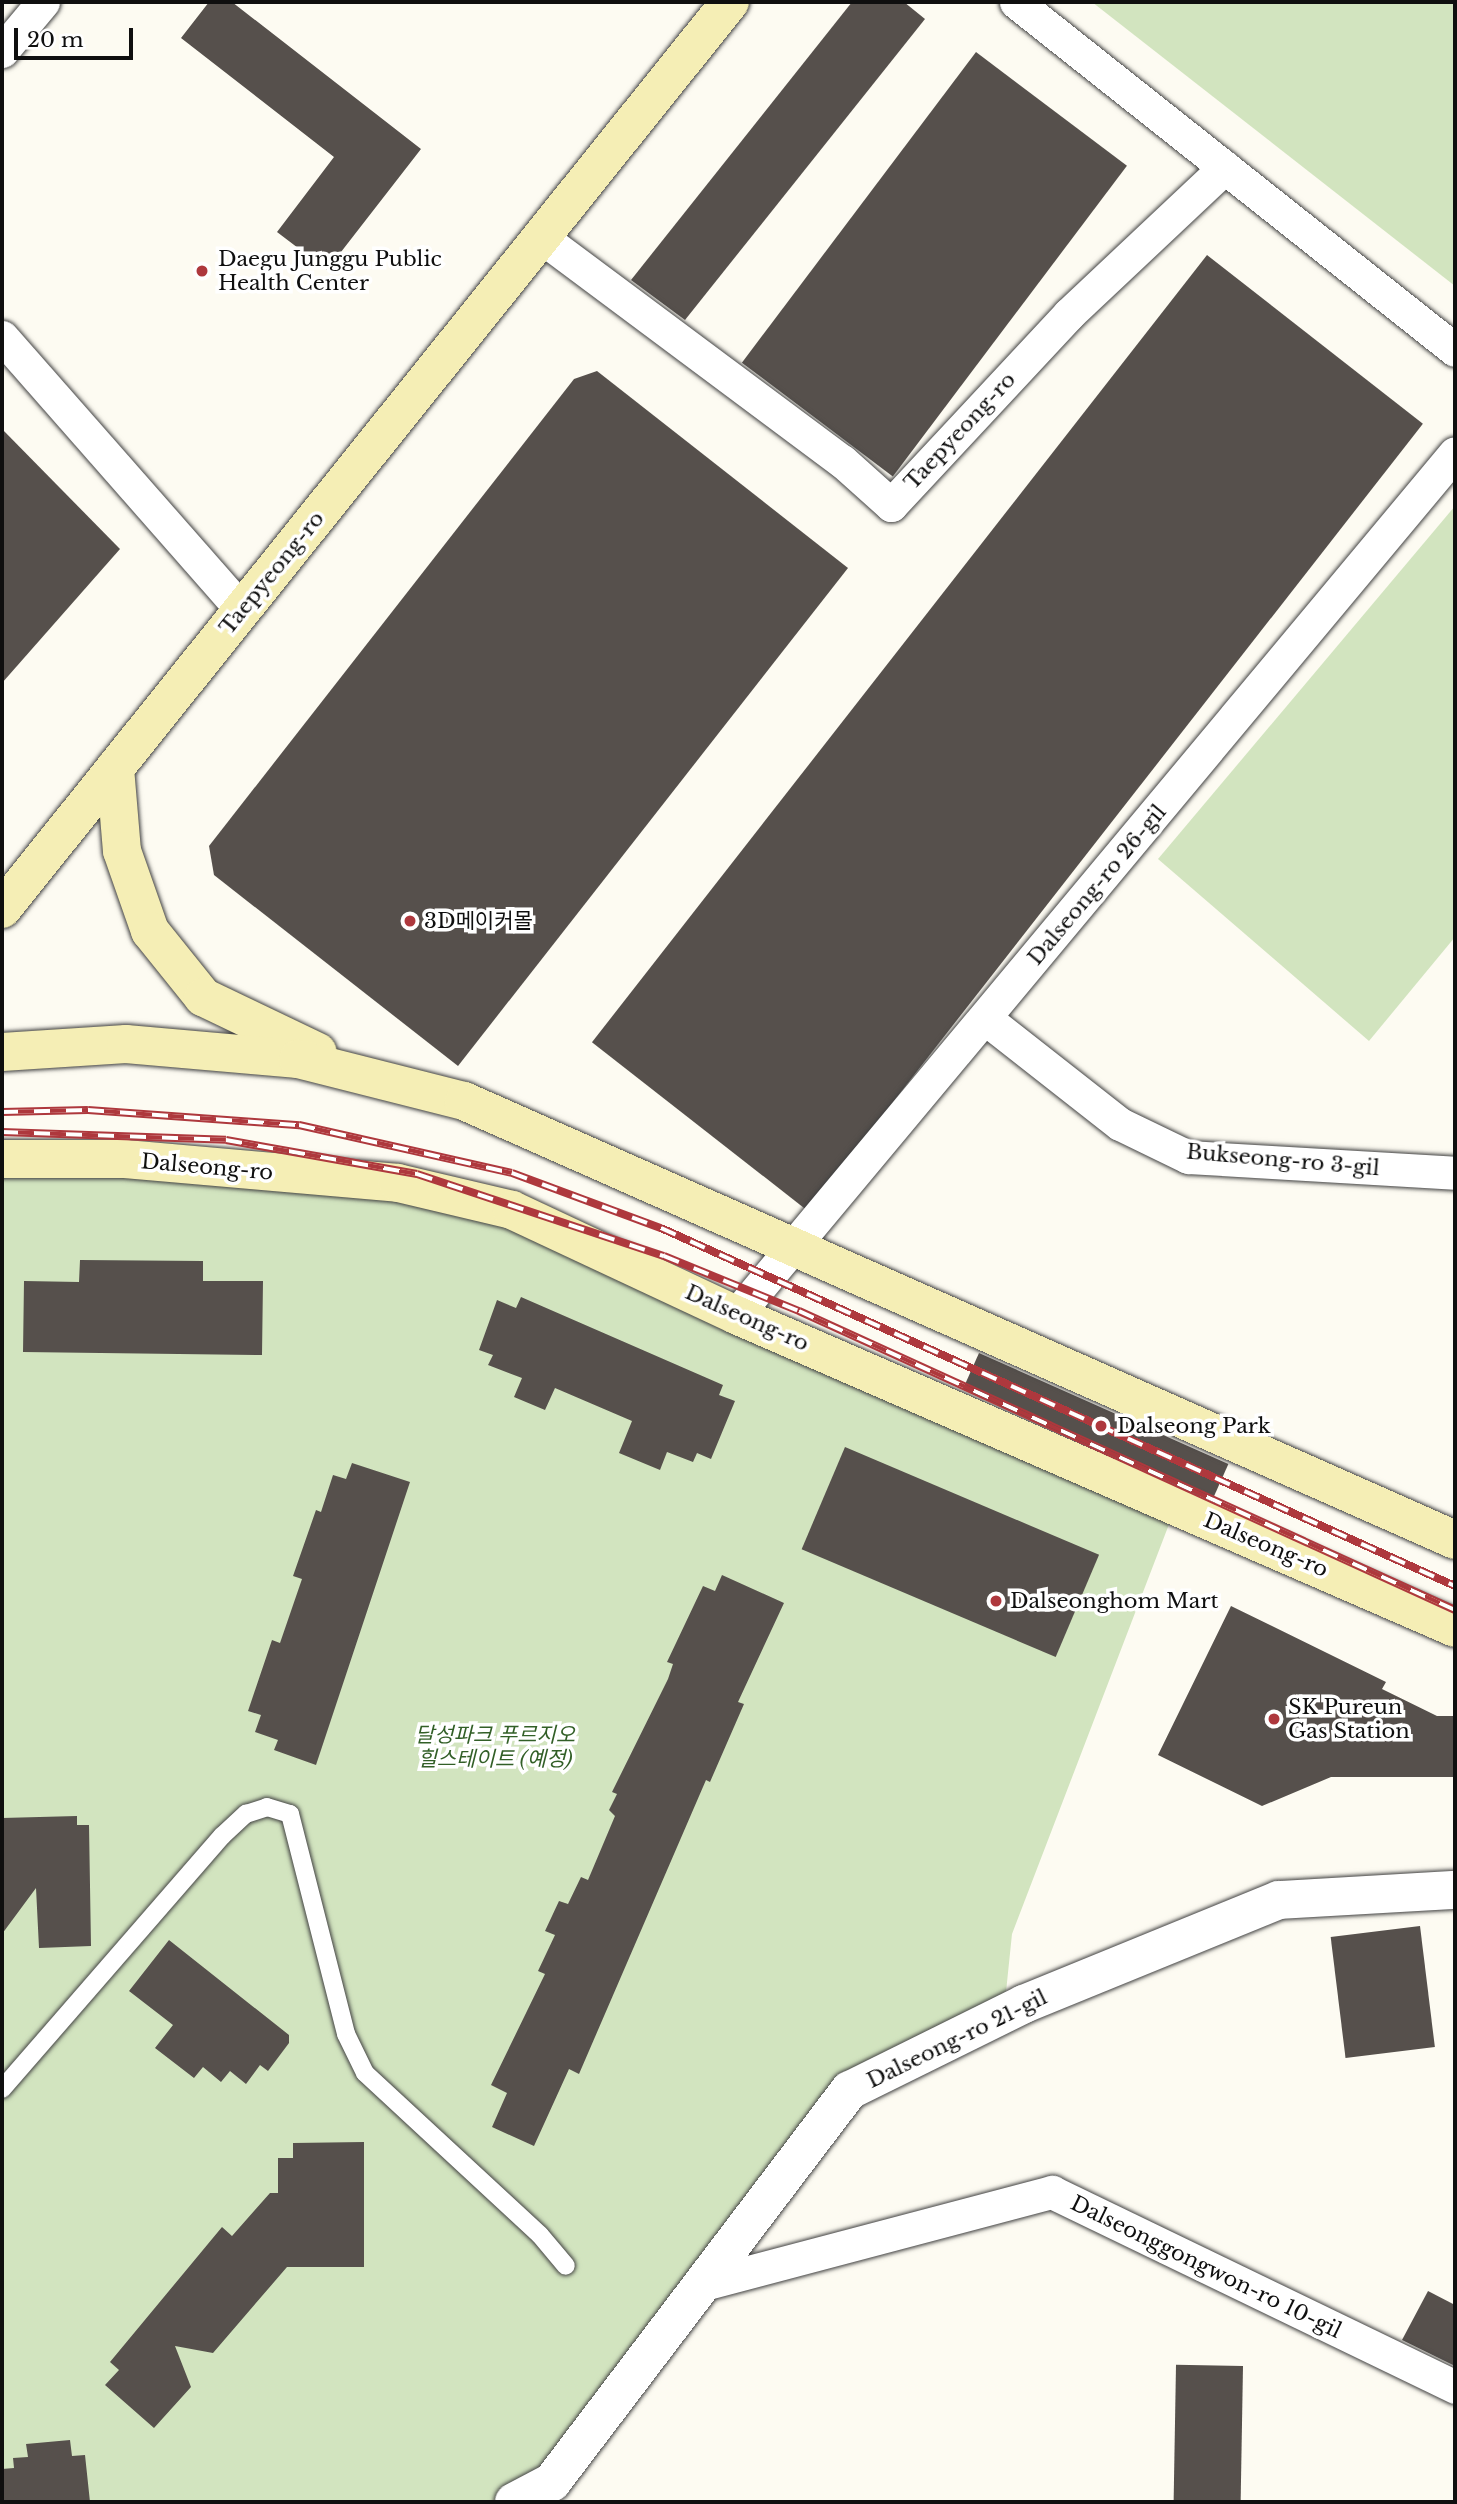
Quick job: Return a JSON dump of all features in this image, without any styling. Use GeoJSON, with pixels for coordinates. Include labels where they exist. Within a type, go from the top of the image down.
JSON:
{"type":"FeatureCollection","features":[{"type":"Feature","properties":{"kind":"main road","name":"Taepyeong-ro"},"geometry":{"type":"LineString","coordinates":[[2,909],[730,2]]}},
{"type":"Feature","properties":{"kind":"main road"},"geometry":{"type":"LineString","coordinates":[[115,768],[122,851],[150,931],[203,997],[370,1077]]}},
{"type":"Feature","properties":{"kind":"main road"},"geometry":{"type":"LineString","coordinates":[[2,1052],[126,1044],[299,1059],[464,1101],[796,1244],[1455,1540]]}},
{"type":"Feature","properties":{"kind":"main road","name":"Dalseong-ro"},"geometry":{"type":"LineString","coordinates":[[2,1159],[125,1159],[398,1183],[512,1210],[736,1315],[1455,1628]]}},
{"type":"Feature","properties":{"kind":"street"},"geometry":{"type":"LineString","coordinates":[[2,51],[43,2]]}},
{"type":"Feature","properties":{"kind":"street"},"geometry":{"type":"LineString","coordinates":[[1016,2],[1455,350]]}},
{"type":"Feature","properties":{"kind":"street","name":"Taepyeong-ro"},"geometry":{"type":"LineString","coordinates":[[541,237],[842,461],[891,505],[1069,314],[1225,167]]}},
{"type":"Feature","properties":{"kind":"street"},"geometry":{"type":"LineString","coordinates":[[2,337],[242,610]]}},
{"type":"Feature","properties":{"kind":"street","name":"Dalseong-ro 26-gil"},"geometry":{"type":"LineString","coordinates":[[736,1315],[986,1019],[1455,453]]}},
{"type":"Feature","properties":{"kind":"street","name":"Bukseong-ro 3-gil"},"geometry":{"type":"LineString","coordinates":[[986,1019],[1120,1124],[1188,1157],[1455,1172]]}},
{"type":"Feature","properties":{"kind":"street","name":"Dalseong-ro 21-gil"},"geometry":{"type":"LineString","coordinates":[[514,2502],[552,2482],[707,2283],[850,2090],[1024,2004],[1279,1900],[1455,1891]]}},
{"type":"Feature","properties":{"kind":"street","name":"Dalseonggongwon-ro 10-gil"},"geometry":{"type":"LineString","coordinates":[[707,2283],[1052,2192],[1455,2386]]}},
{"type":"Feature","properties":{"kind":"lane"},"geometry":{"type":"LineString","coordinates":[[2,2089],[222,1836],[257,1810],[267,1807],[290,1814],[346,2034],[365,2073],[540,2235],[566,2266]]}},
{"type":"Feature","properties":{"kind":"green space"},"geometry":{"type":"Polygon","coordinates":[[[1092,2],[1455,2],[1455,286],[1092,2]]]}},
{"type":"Feature","properties":{"kind":"green space"},"geometry":{"type":"Polygon","coordinates":[[[1455,506],[1455,937],[1369,1041],[1158,859],[1455,506]]]}},
{"type":"Feature","properties":{"kind":"green space","name":"달성파크 푸르지오 힐스테이트 (예정)"},"geometry":{"type":"Polygon","coordinates":[[[2,1159],[398,1183],[1176,1506],[1012,1934],[1006,1992],[850,2090],[564,2466],[504,2502],[2,2502],[2,1159]]]}},
{"type":"Feature","properties":{"kind":"building"},"geometry":{"type":"Polygon","coordinates":[[[209,2],[232,2],[421,149],[327,270],[277,232],[334,157],[181,38],[209,2]]]}},
{"type":"Feature","properties":{"kind":"building"},"geometry":{"type":"Polygon","coordinates":[[[852,2],[904,2],[925,19],[685,320],[631,280],[852,2]]]}},
{"type":"Feature","properties":{"kind":"building"},"geometry":{"type":"Polygon","coordinates":[[[976,52],[1127,166],[893,476],[742,363],[976,52]]]}},
{"type":"Feature","properties":{"kind":"building"},"geometry":{"type":"Polygon","coordinates":[[[1207,255],[1423,424],[808,1211],[592,1042],[1207,255]]]}},
{"type":"Feature","properties":{"kind":"building"},"geometry":{"type":"Polygon","coordinates":[[[597,371],[848,568],[458,1066],[214,875],[209,846],[574,379],[597,371]]]}},
{"type":"Feature","properties":{"kind":"building"},"geometry":{"type":"Polygon","coordinates":[[[2,429],[120,549],[2,683],[2,429]]]}},
{"type":"Feature","properties":{"kind":"building"},"geometry":{"type":"Polygon","coordinates":[[[80,1260],[203,1261],[203,1281],[263,1281],[262,1355],[23,1352],[24,1281],[79,1282],[80,1260]]]}},
{"type":"Feature","properties":{"kind":"building"},"geometry":{"type":"Polygon","coordinates":[[[521,1297],[723,1385],[719,1395],[735,1401],[711,1459],[697,1453],[693,1462],[667,1452],[660,1470],[619,1453],[632,1421],[555,1388],[545,1410],[514,1397],[522,1378],[488,1365],[493,1355],[479,1350],[497,1300],[516,1308],[521,1297]]]}},
{"type":"Feature","properties":{"kind":"building"},"geometry":{"type":"Polygon","coordinates":[[[979,1353],[1228,1464],[1212,1501],[963,1390],[979,1353]]]}},
{"type":"Feature","properties":{"kind":"building"},"geometry":{"type":"Polygon","coordinates":[[[845,1447],[1099,1555],[1056,1657],[802,1549],[845,1447]]]}},
{"type":"Feature","properties":{"kind":"building"},"geometry":{"type":"Polygon","coordinates":[[[352,1463],[410,1482],[316,1765],[274,1750],[278,1740],[255,1732],[261,1715],[248,1711],[272,1640],[280,1643],[302,1579],[293,1576],[316,1510],[321,1512],[333,1475],[346,1479],[352,1463]]]}},
{"type":"Feature","properties":{"kind":"building"},"geometry":{"type":"Polygon","coordinates":[[[722,1575],[784,1603],[738,1702],[744,1704],[710,1782],[706,1780],[579,2074],[569,2069],[534,2146],[492,2127],[507,2093],[491,2085],[545,1974],[538,1971],[555,1935],[545,1931],[559,1901],[568,1904],[581,1877],[588,1880],[615,1816],[609,1810],[617,1794],[612,1792],[668,1679],[673,1664],[667,1662],[703,1586],[715,1591],[722,1575]]]}},
{"type":"Feature","properties":{"kind":"building"},"geometry":{"type":"Polygon","coordinates":[[[1231,1606],[1386,1682],[1382,1689],[1437,1716],[1455,1716],[1455,1777],[1331,1777],[1262,1806],[1158,1755],[1231,1606]]]}},
{"type":"Feature","properties":{"kind":"building"},"geometry":{"type":"Polygon","coordinates":[[[77,1816],[77,1825],[89,1825],[91,1946],[39,1948],[36,1888],[2,1934],[2,1818],[77,1816]]]}},
{"type":"Feature","properties":{"kind":"building"},"geometry":{"type":"Polygon","coordinates":[[[1420,1926],[1435,2047],[1346,2058],[1331,1937],[1420,1926]]]}},
{"type":"Feature","properties":{"kind":"building"},"geometry":{"type":"Polygon","coordinates":[[[169,1940],[289,2035],[289,2043],[268,2071],[260,2065],[246,2084],[230,2071],[221,2082],[203,2067],[194,2078],[155,2048],[173,2025],[129,1991],[169,1940]]]}},
{"type":"Feature","properties":{"kind":"building"},"geometry":{"type":"Polygon","coordinates":[[[364,2142],[364,2267],[287,2267],[213,2353],[175,2346],[191,2387],[154,2428],[105,2385],[119,2370],[110,2362],[222,2227],[232,2236],[270,2193],[278,2193],[278,2158],[293,2158],[293,2143],[364,2142]]]}},
{"type":"Feature","properties":{"kind":"building"},"geometry":{"type":"Polygon","coordinates":[[[1428,2291],[1455,2305],[1455,2366],[1402,2340],[1428,2291]]]}},
{"type":"Feature","properties":{"kind":"building"},"geometry":{"type":"Polygon","coordinates":[[[1176,2365],[1243,2366],[1241,2502],[1174,2501],[1176,2365]]]}},
{"type":"Feature","properties":{"kind":"building"},"geometry":{"type":"Polygon","coordinates":[[[70,2440],[72,2456],[85,2455],[90,2502],[2,2502],[2,2469],[14,2468],[13,2458],[28,2457],[26,2444],[70,2440]]]}},
{"type":"Feature","properties":{"kind":"railway"},"geometry":{"type":"LineString","coordinates":[[2,1112],[88,1110],[299,1125],[512,1173],[661,1228],[1455,1586]]}},
{"type":"Feature","properties":{"kind":"railway"},"geometry":{"type":"LineString","coordinates":[[2,1132],[226,1140],[417,1174],[664,1256],[799,1311],[1455,1610]]}},
{"type":"Feature","properties":{"kind":"place","name":"Daegu Junggu Public Health Center"},"geometry":{"type":"Point","coordinates":[202,271]}},
{"type":"Feature","properties":{"kind":"place","name":"3D메이커몰"},"geometry":{"type":"Point","coordinates":[410,921]}},
{"type":"Feature","properties":{"kind":"place","name":"Dalseong Park"},"geometry":{"type":"Point","coordinates":[1101,1426]}},
{"type":"Feature","properties":{"kind":"place","name":"Dalseonghom Mart"},"geometry":{"type":"Point","coordinates":[996,1601]}},
{"type":"Feature","properties":{"kind":"place","name":"SK Pureun Gas Station"},"geometry":{"type":"Point","coordinates":[1274,1719]}}]}
